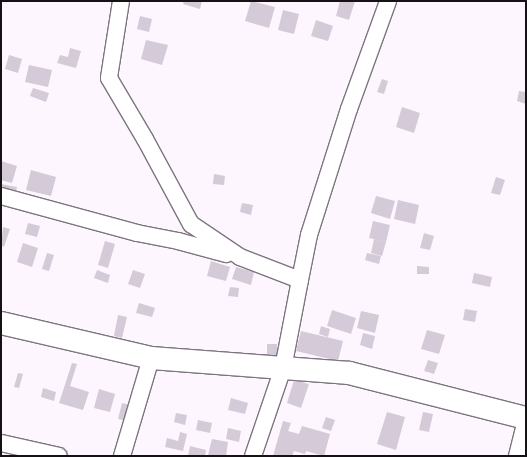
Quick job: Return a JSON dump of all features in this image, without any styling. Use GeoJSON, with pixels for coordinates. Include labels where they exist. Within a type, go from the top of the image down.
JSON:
{"type":"FeatureCollection","features":[{"type":"Feature","properties":{"kind":"street"},"geometry":{"type":"LineString","coordinates":[[121,1],[109,78],[145,139],[190,224],[240,257]]}},
{"type":"Feature","properties":{"kind":"street"},"geometry":{"type":"LineString","coordinates":[[253,456],[283,368],[309,235],[344,124],[388,1]]}},
{"type":"Feature","properties":{"kind":"street"},"geometry":{"type":"LineString","coordinates":[[1,196],[136,232],[240,257],[300,280]]}},
{"type":"Feature","properties":{"kind":"street"},"geometry":{"type":"LineString","coordinates":[[1,323],[151,358],[349,373],[526,419],[517,456]]}},
{"type":"Feature","properties":{"kind":"street"},"geometry":{"type":"LineString","coordinates":[[122,456],[151,358]]}},
{"type":"Feature","properties":{"kind":"street"},"geometry":{"type":"LineString","coordinates":[[1,443],[58,456]]}},
{"type":"Feature","properties":{"kind":"building"},"geometry":{"type":"Polygon","coordinates":[[[184,1],[202,1],[200,9],[183,4],[184,1]]]}},
{"type":"Feature","properties":{"kind":"building"},"geometry":{"type":"Polygon","coordinates":[[[251,1],[275,7],[269,28],[245,21],[251,1]]]}},
{"type":"Feature","properties":{"kind":"building"},"geometry":{"type":"Polygon","coordinates":[[[340,1],[355,1],[349,20],[336,16],[340,1]]]}},
{"type":"Feature","properties":{"kind":"building"},"geometry":{"type":"Polygon","coordinates":[[[283,10],[299,14],[294,34],[278,30],[283,10]]]}},
{"type":"Feature","properties":{"kind":"building"},"geometry":{"type":"Polygon","coordinates":[[[140,16],[152,19],[149,32],[137,29],[140,16]]]}},
{"type":"Feature","properties":{"kind":"building"},"geometry":{"type":"Polygon","coordinates":[[[316,20],[333,26],[328,41],[311,36],[316,20]]]}},
{"type":"Feature","properties":{"kind":"building"},"geometry":{"type":"Polygon","coordinates":[[[146,40],[168,45],[162,65],[141,59],[146,40]]]}},
{"type":"Feature","properties":{"kind":"building"},"geometry":{"type":"Polygon","coordinates":[[[70,48],[81,51],[76,68],[57,63],[60,55],[68,57],[70,48]]]}},
{"type":"Feature","properties":{"kind":"building"},"geometry":{"type":"Polygon","coordinates":[[[9,55],[22,59],[18,73],[5,69],[9,55]]]}},
{"type":"Feature","properties":{"kind":"building"},"geometry":{"type":"Polygon","coordinates":[[[29,65],[52,70],[48,87],[25,82],[29,65]]]}},
{"type":"Feature","properties":{"kind":"building"},"geometry":{"type":"Polygon","coordinates":[[[382,79],[388,81],[384,94],[377,92],[382,79]]]}},
{"type":"Feature","properties":{"kind":"building"},"geometry":{"type":"Polygon","coordinates":[[[33,88],[49,93],[46,102],[30,96],[33,88]]]}},
{"type":"Feature","properties":{"kind":"building"},"geometry":{"type":"Polygon","coordinates":[[[519,91],[526,92],[526,104],[517,101],[519,91]]]}},
{"type":"Feature","properties":{"kind":"building"},"geometry":{"type":"Polygon","coordinates":[[[402,107],[420,113],[414,133],[396,127],[402,107]]]}},
{"type":"Feature","properties":{"kind":"building"},"geometry":{"type":"Polygon","coordinates":[[[1,161],[17,166],[12,183],[1,180],[1,161]]]}},
{"type":"Feature","properties":{"kind":"building"},"geometry":{"type":"Polygon","coordinates":[[[31,170],[56,177],[51,196],[26,190],[31,170]]]}},
{"type":"Feature","properties":{"kind":"building"},"geometry":{"type":"Polygon","coordinates":[[[214,174],[225,176],[224,185],[213,184],[214,174]]]}},
{"type":"Feature","properties":{"kind":"building"},"geometry":{"type":"Polygon","coordinates":[[[496,177],[505,180],[500,195],[491,193],[496,177]]]}},
{"type":"Feature","properties":{"kind":"building"},"geometry":{"type":"Polygon","coordinates":[[[1,184],[17,187],[15,197],[1,195],[1,184]]]}},
{"type":"Feature","properties":{"kind":"building"},"geometry":{"type":"Polygon","coordinates":[[[376,196],[395,201],[390,219],[371,213],[376,196]]]}},
{"type":"Feature","properties":{"kind":"building"},"geometry":{"type":"Polygon","coordinates":[[[398,200],[419,205],[415,224],[394,219],[398,200]]]}},
{"type":"Feature","properties":{"kind":"building"},"geometry":{"type":"Polygon","coordinates":[[[242,203],[253,205],[251,215],[240,212],[242,203]]]}},
{"type":"Feature","properties":{"kind":"building"},"geometry":{"type":"Polygon","coordinates":[[[373,221],[390,225],[386,242],[369,238],[373,221]]]}},
{"type":"Feature","properties":{"kind":"building"},"geometry":{"type":"Polygon","coordinates":[[[28,223],[40,226],[37,237],[25,234],[28,223]]]}},
{"type":"Feature","properties":{"kind":"building"},"geometry":{"type":"Polygon","coordinates":[[[3,227],[10,229],[4,247],[1,245],[3,227]]]}},
{"type":"Feature","properties":{"kind":"building"},"geometry":{"type":"Polygon","coordinates":[[[424,233],[434,236],[430,250],[420,248],[424,233]]]}},
{"type":"Feature","properties":{"kind":"building"},"geometry":{"type":"Polygon","coordinates":[[[374,239],[386,242],[382,256],[371,253],[374,239]]]}},
{"type":"Feature","properties":{"kind":"building"},"geometry":{"type":"Polygon","coordinates":[[[105,241],[115,244],[108,268],[98,265],[105,241]]]}},
{"type":"Feature","properties":{"kind":"building"},"geometry":{"type":"Polygon","coordinates":[[[23,243],[38,248],[32,267],[17,262],[23,243]]]}},
{"type":"Feature","properties":{"kind":"building"},"geometry":{"type":"Polygon","coordinates":[[[47,253],[54,255],[49,271],[42,269],[47,253]]]}},
{"type":"Feature","properties":{"kind":"building"},"geometry":{"type":"Polygon","coordinates":[[[367,253],[381,256],[379,264],[365,260],[367,253]]]}},
{"type":"Feature","properties":{"kind":"building"},"geometry":{"type":"Polygon","coordinates":[[[211,261],[230,267],[226,281],[207,276],[211,261]]]}},
{"type":"Feature","properties":{"kind":"building"},"geometry":{"type":"Polygon","coordinates":[[[417,266],[429,267],[429,274],[417,274],[417,266]]]}},
{"type":"Feature","properties":{"kind":"building"},"geometry":{"type":"Polygon","coordinates":[[[236,267],[254,272],[251,285],[232,279],[236,267]]]}},
{"type":"Feature","properties":{"kind":"building"},"geometry":{"type":"Polygon","coordinates":[[[97,270],[110,275],[108,283],[94,278],[97,270]]]}},
{"type":"Feature","properties":{"kind":"building"},"geometry":{"type":"Polygon","coordinates":[[[133,270],[145,274],[140,288],[128,284],[133,270]]]}},
{"type":"Feature","properties":{"kind":"building"},"geometry":{"type":"Polygon","coordinates":[[[474,273],[492,277],[490,287],[472,283],[474,273]]]}},
{"type":"Feature","properties":{"kind":"building"},"geometry":{"type":"Polygon","coordinates":[[[230,287],[239,288],[238,297],[228,296],[230,287]]]}},
{"type":"Feature","properties":{"kind":"building"},"geometry":{"type":"Polygon","coordinates":[[[139,303],[155,308],[152,317],[136,313],[139,303]]]}},
{"type":"Feature","properties":{"kind":"building"},"geometry":{"type":"Polygon","coordinates":[[[465,309],[477,311],[475,322],[463,320],[465,309]]]}},
{"type":"Feature","properties":{"kind":"building"},"geometry":{"type":"Polygon","coordinates":[[[332,310],[356,318],[351,334],[327,326],[332,310]]]}},
{"type":"Feature","properties":{"kind":"building"},"geometry":{"type":"Polygon","coordinates":[[[361,311],[379,315],[375,333],[357,328],[361,311]]]}},
{"type":"Feature","properties":{"kind":"building"},"geometry":{"type":"Polygon","coordinates":[[[118,315],[127,317],[122,338],[114,336],[118,315]]]}},
{"type":"Feature","properties":{"kind":"building"},"geometry":{"type":"Polygon","coordinates":[[[321,326],[330,329],[328,337],[319,334],[321,326]]]}},
{"type":"Feature","properties":{"kind":"building"},"geometry":{"type":"Polygon","coordinates":[[[427,330],[445,335],[439,354],[421,349],[427,330]]]}},
{"type":"Feature","properties":{"kind":"building"},"geometry":{"type":"Polygon","coordinates":[[[301,331],[343,341],[338,361],[296,351],[301,331]]]}},
{"type":"Feature","properties":{"kind":"building"},"geometry":{"type":"Polygon","coordinates":[[[363,333],[375,336],[372,349],[360,345],[363,333]]]}},
{"type":"Feature","properties":{"kind":"building"},"geometry":{"type":"Polygon","coordinates":[[[267,344],[277,344],[277,355],[267,355],[267,344]]]}},
{"type":"Feature","properties":{"kind":"building"},"geometry":{"type":"Polygon","coordinates":[[[428,360],[438,363],[434,374],[424,371],[428,360]]]}},
{"type":"Feature","properties":{"kind":"building"},"geometry":{"type":"Polygon","coordinates":[[[72,363],[77,364],[70,386],[89,392],[83,410],[59,403],[72,363]]]}},
{"type":"Feature","properties":{"kind":"building"},"geometry":{"type":"Polygon","coordinates":[[[18,373],[23,374],[19,388],[14,387],[18,373]]]}},
{"type":"Feature","properties":{"kind":"building"},"geometry":{"type":"Polygon","coordinates":[[[294,380],[309,384],[301,408],[287,403],[294,380]]]}},
{"type":"Feature","properties":{"kind":"building"},"geometry":{"type":"Polygon","coordinates":[[[43,388],[56,392],[54,401],[41,397],[43,388]]]}},
{"type":"Feature","properties":{"kind":"building"},"geometry":{"type":"Polygon","coordinates":[[[99,389],[115,394],[110,412],[94,408],[99,389]]]}},
{"type":"Feature","properties":{"kind":"building"},"geometry":{"type":"Polygon","coordinates":[[[231,398],[248,403],[245,414],[228,410],[231,398]]]}},
{"type":"Feature","properties":{"kind":"building"},"geometry":{"type":"Polygon","coordinates":[[[122,403],[130,405],[127,421],[118,419],[122,403]]]}},
{"type":"Feature","properties":{"kind":"building"},"geometry":{"type":"Polygon","coordinates":[[[387,412],[405,417],[396,450],[377,444],[387,412]]]}},
{"type":"Feature","properties":{"kind":"building"},"geometry":{"type":"Polygon","coordinates":[[[423,412],[433,414],[429,432],[419,430],[423,412]]]}},
{"type":"Feature","properties":{"kind":"building"},"geometry":{"type":"Polygon","coordinates":[[[176,413],[187,415],[185,425],[174,422],[176,413]]]}},
{"type":"Feature","properties":{"kind":"building"},"geometry":{"type":"Polygon","coordinates":[[[326,417],[335,420],[331,431],[322,428],[326,417]]]}},
{"type":"Feature","properties":{"kind":"building"},"geometry":{"type":"Polygon","coordinates":[[[198,420],[212,423],[210,433],[196,430],[198,420]]]}},
{"type":"Feature","properties":{"kind":"building"},"geometry":{"type":"Polygon","coordinates":[[[283,421],[291,423],[288,431],[299,434],[302,426],[330,434],[324,456],[306,451],[305,454],[294,451],[292,456],[273,456],[283,421]]]}},
{"type":"Feature","properties":{"kind":"building"},"geometry":{"type":"Polygon","coordinates":[[[228,428],[241,431],[239,442],[226,439],[228,428]]]}},
{"type":"Feature","properties":{"kind":"building"},"geometry":{"type":"Polygon","coordinates":[[[180,432],[187,434],[183,451],[165,447],[167,438],[178,441],[180,432]]]}},
{"type":"Feature","properties":{"kind":"building"},"geometry":{"type":"Polygon","coordinates":[[[212,439],[228,442],[226,456],[208,455],[212,439]]]}},
{"type":"Feature","properties":{"kind":"building"},"geometry":{"type":"Polygon","coordinates":[[[190,446],[206,450],[205,456],[188,456],[190,446]]]}}]}
